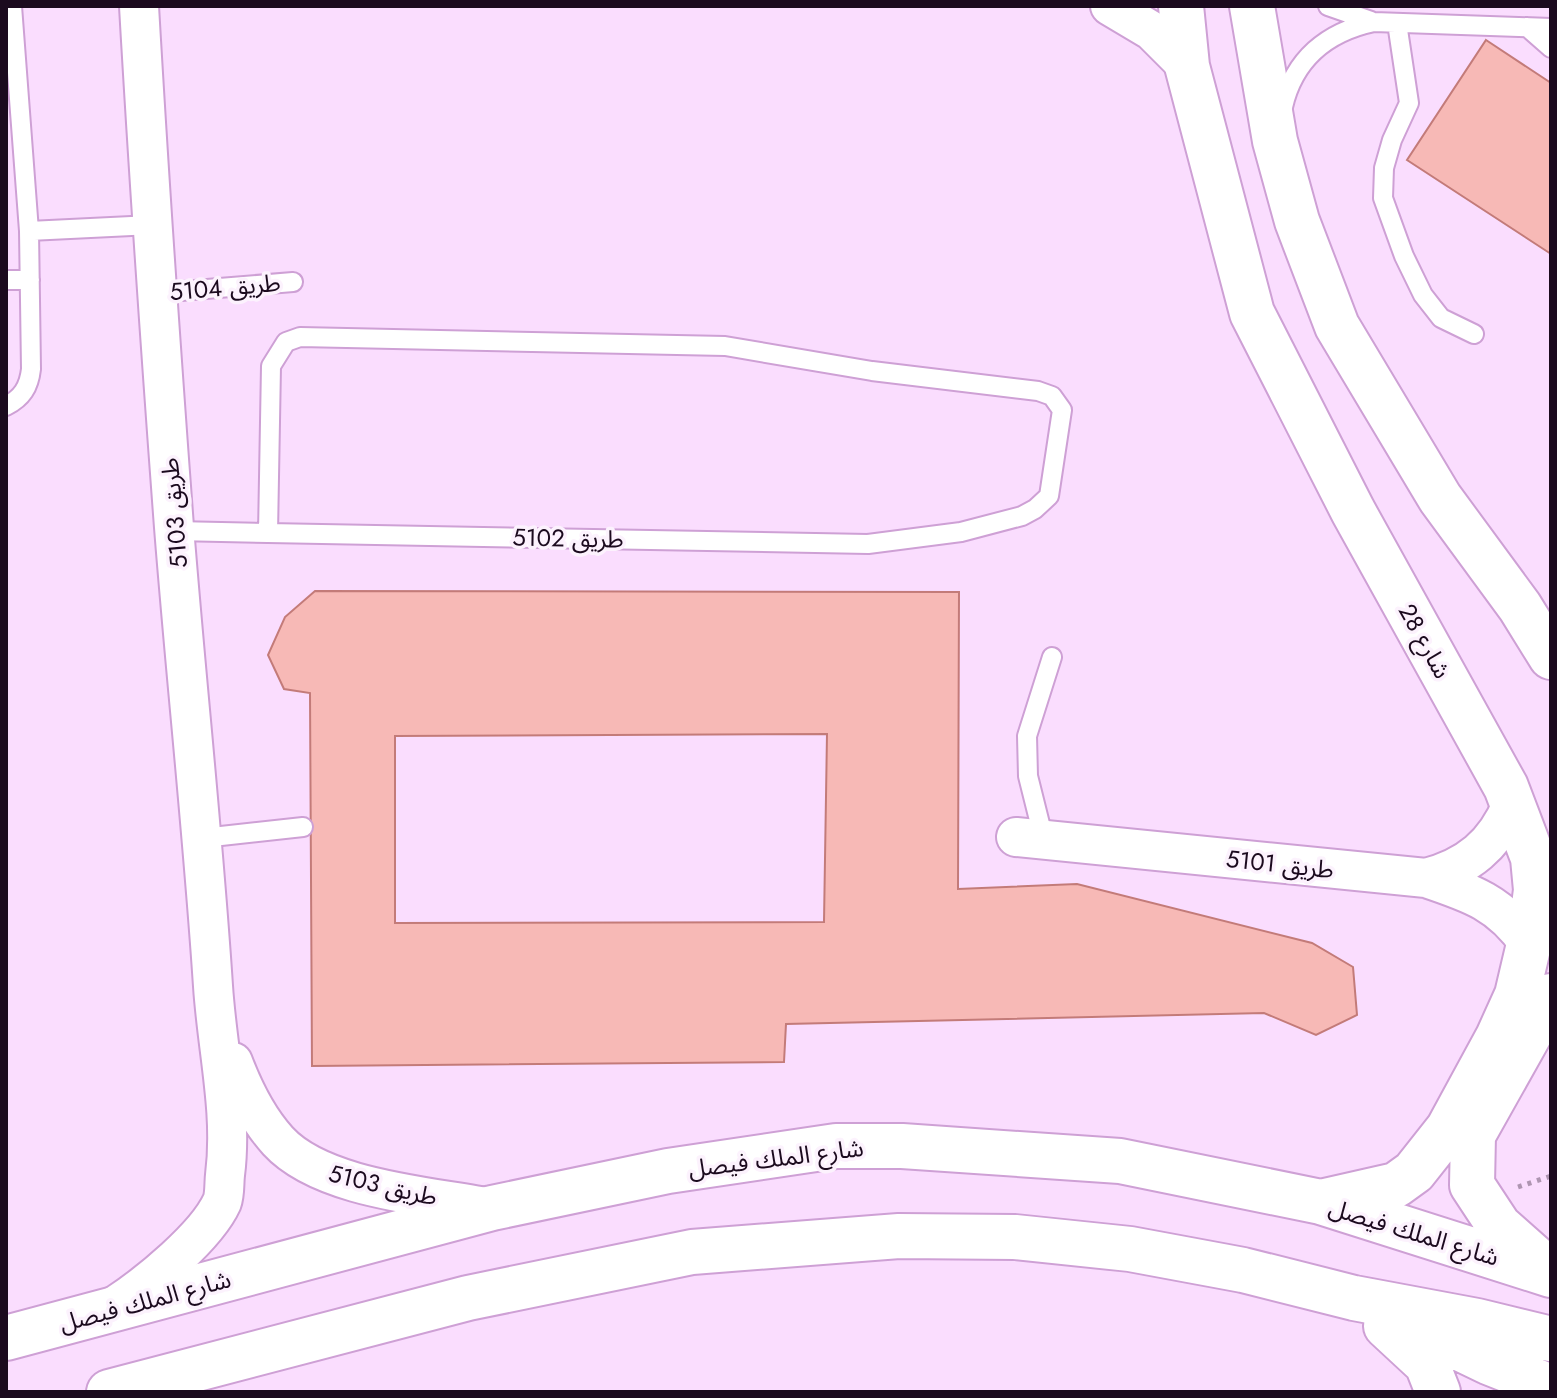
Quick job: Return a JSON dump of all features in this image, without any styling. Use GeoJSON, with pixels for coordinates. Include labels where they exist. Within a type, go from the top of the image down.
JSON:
{"type":"FeatureCollection","features":[{"type":"Feature","properties":{"kind":"main road","name":"شارع 28"},"geometry":{"type":"LineString","coordinates":[[1181,6],[1187,66],[1252,313],[1353,511],[1506,787],[1533,858],[1536,890],[1529,944],[1517,995],[1448,1129],[1414,1172],[1396,1185],[1321,1202]]}},
{"type":"Feature","properties":{"kind":"main road"},"geometry":{"type":"LineString","coordinates":[[1252,6],[1275,141],[1297,221],[1337,326],[1440,498],[1520,607],[1551,657]]}},
{"type":"Feature","properties":{"kind":"main road"},"geometry":{"type":"LineString","coordinates":[[1551,996],[1473,1135],[1472,1185],[1499,1226],[1551,1273]]}},
{"type":"Feature","properties":{"kind":"main road","name":"شارع الملك فيصل"},"geometry":{"type":"LineString","coordinates":[[6,1338],[492,1208],[684,1169],[836,1146],[889,1146],[1120,1161],[1321,1202],[1551,1273]]}},
{"type":"Feature","properties":{"kind":"main road"},"geometry":{"type":"LineString","coordinates":[[109,1392],[468,1298],[692,1252],[885,1237],[1015,1237],[1130,1249],[1243,1270],[1354,1298],[1477,1321],[1551,1339]]}},
{"type":"Feature","properties":{"kind":"main road"},"geometry":{"type":"LineString","coordinates":[[1354,1298],[1488,1362],[1551,1387]]}},
{"type":"Feature","properties":{"kind":"main road"},"geometry":{"type":"LineString","coordinates":[[1354,1298],[1427,1364],[1438,1392]]}},
{"type":"Feature","properties":{"kind":"street","name":"طريق 5103"},"geometry":{"type":"LineString","coordinates":[[107,1311],[156,1276],[178,1255],[222,1201],[228,1148],[175,531],[139,6]]}},
{"type":"Feature","properties":{"kind":"street"},"geometry":{"type":"LineString","coordinates":[[1110,6],[1152,31],[1187,66]]}},
{"type":"Feature","properties":{"kind":"street","name":"طريق 5101"},"geometry":{"type":"LineString","coordinates":[[1030,838],[1426,878],[1463,865],[1479,854],[1493,840],[1512,804]]}},
{"type":"Feature","properties":{"kind":"street"},"geometry":{"type":"LineString","coordinates":[[1426,878],[1466,892],[1503,912],[1529,944]]}},
{"type":"Feature","properties":{"kind":"street","name":"طريق 5103"},"geometry":{"type":"LineString","coordinates":[[215,1019],[247,1099],[280,1143],[321,1172],[370,1185],[492,1208]]}},
{"type":"Feature","properties":{"kind":"lane"},"geometry":{"type":"LineString","coordinates":[[6,406],[17,399],[30,380],[29,231],[12,6]]}},
{"type":"Feature","properties":{"kind":"lane"},"geometry":{"type":"LineString","coordinates":[[1328,6],[1374,22],[1551,28]]}},
{"type":"Feature","properties":{"kind":"lane"},"geometry":{"type":"LineString","coordinates":[[1275,141],[1287,90],[1307,57],[1337,33],[1374,22]]}},
{"type":"Feature","properties":{"kind":"lane"},"geometry":{"type":"LineString","coordinates":[[1397,23],[1409,103],[1392,140],[1384,168],[1383,198],[1404,256],[1423,295],[1441,318],[1474,334]]}},
{"type":"Feature","properties":{"kind":"lane"},"geometry":{"type":"LineString","coordinates":[[1527,27],[1551,48]]}},
{"type":"Feature","properties":{"kind":"lane"},"geometry":{"type":"LineString","coordinates":[[29,231],[152,225]]}},
{"type":"Feature","properties":{"kind":"lane"},"geometry":{"type":"LineString","coordinates":[[6,280],[30,280]]}},
{"type":"Feature","properties":{"kind":"lane","name":"طريق 5104"},"geometry":{"type":"LineString","coordinates":[[157,293],[293,282]]}},
{"type":"Feature","properties":{"kind":"lane","name":"طريق 5102"},"geometry":{"type":"LineString","coordinates":[[175,531],[268,533],[868,544],[961,532],[1022,516],[1049,496],[1062,410],[1052,396],[1038,391],[872,371],[725,346],[300,337],[286,342],[271,366],[268,533]]}},
{"type":"Feature","properties":{"kind":"lane"},"geometry":{"type":"LineString","coordinates":[[1030,838],[1027,736],[1052,657]]}},
{"type":"Feature","properties":{"kind":"lane"},"geometry":{"type":"LineString","coordinates":[[203,838],[303,827]]}},
{"type":"Feature","properties":{"kind":"path"},"geometry":{"type":"LineString","coordinates":[[1513,1189],[1551,1176]]}},
{"type":"Feature","properties":{"kind":"building"},"geometry":{"type":"Polygon","coordinates":[[[1486,40],[1551,83],[1551,254],[1407,160],[1486,40]]]}},
{"type":"Feature","properties":{"kind":"building"},"geometry":{"type":"Polygon","coordinates":[[[315,591],[959,592],[958,889],[1077,884],[1312,943],[1353,967],[1357,1015],[1316,1035],[1264,1013],[786,1024],[784,1062],[312,1066],[310,693],[284,689],[268,655],[285,617],[315,591]],[[827,734],[395,736],[395,923],[824,922],[827,734]]]}}]}
